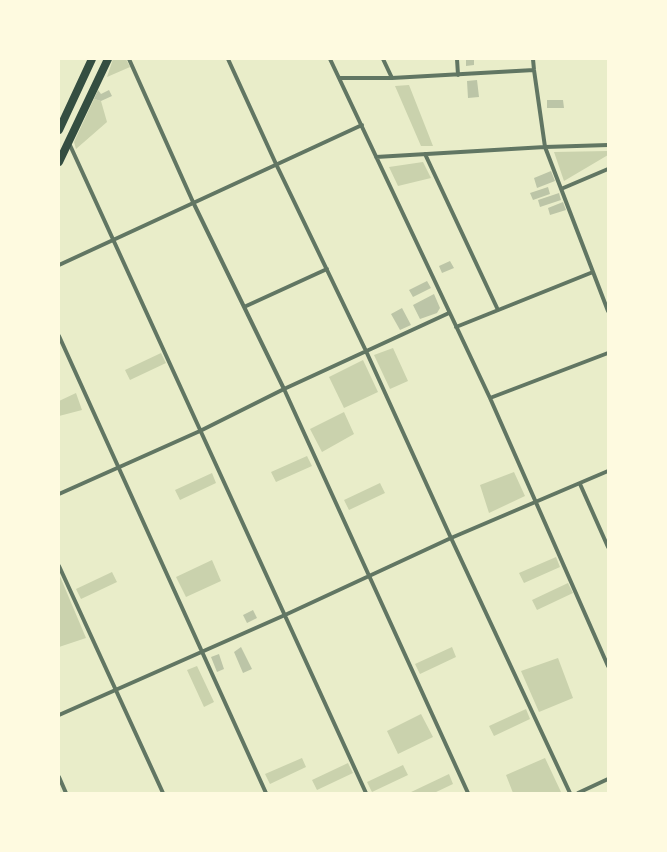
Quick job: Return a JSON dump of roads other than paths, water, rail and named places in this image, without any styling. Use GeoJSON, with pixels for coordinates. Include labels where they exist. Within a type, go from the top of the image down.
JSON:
{"type":"FeatureCollection","features":[{"type":"Feature","properties":{"kind":"main road"},"geometry":{"type":"LineString","coordinates":[[59,130],[92,59]]}},
{"type":"Feature","properties":{"kind":"main road"},"geometry":{"type":"LineString","coordinates":[[59,162],[108,59]]}},
{"type":"Feature","properties":{"kind":"street"},"geometry":{"type":"LineString","coordinates":[[129,59],[193,202],[284,389],[468,793]]}},
{"type":"Feature","properties":{"kind":"street"},"geometry":{"type":"LineString","coordinates":[[228,59],[276,164],[366,351],[570,793]]}},
{"type":"Feature","properties":{"kind":"street"},"geometry":{"type":"LineString","coordinates":[[330,59],[490,398],[608,666]]}},
{"type":"Feature","properties":{"kind":"street"},"geometry":{"type":"LineString","coordinates":[[383,59],[392,78]]}},
{"type":"Feature","properties":{"kind":"street"},"geometry":{"type":"LineString","coordinates":[[457,59],[458,75]]}},
{"type":"Feature","properties":{"kind":"street"},"geometry":{"type":"LineString","coordinates":[[533,59],[545,147],[608,311]]}},
{"type":"Feature","properties":{"kind":"street"},"geometry":{"type":"LineString","coordinates":[[340,78],[392,78],[534,70]]}},
{"type":"Feature","properties":{"kind":"street"},"geometry":{"type":"LineString","coordinates":[[59,265],[362,125]]}},
{"type":"Feature","properties":{"kind":"street"},"geometry":{"type":"LineString","coordinates":[[69,143],[112,240],[366,793]]}},
{"type":"Feature","properties":{"kind":"street"},"geometry":{"type":"LineString","coordinates":[[376,157],[545,147],[608,145]]}},
{"type":"Feature","properties":{"kind":"street"},"geometry":{"type":"LineString","coordinates":[[425,154],[498,310]]}},
{"type":"Feature","properties":{"kind":"street"},"geometry":{"type":"LineString","coordinates":[[561,189],[608,169]]}},
{"type":"Feature","properties":{"kind":"street"},"geometry":{"type":"LineString","coordinates":[[244,307],[327,269]]}},
{"type":"Feature","properties":{"kind":"street"},"geometry":{"type":"LineString","coordinates":[[456,327],[593,272]]}},
{"type":"Feature","properties":{"kind":"street"},"geometry":{"type":"LineString","coordinates":[[59,494],[200,430],[284,389],[449,313]]}},
{"type":"Feature","properties":{"kind":"street"},"geometry":{"type":"LineString","coordinates":[[59,336],[266,793]]}},
{"type":"Feature","properties":{"kind":"street"},"geometry":{"type":"LineString","coordinates":[[490,398],[608,353]]}},
{"type":"Feature","properties":{"kind":"street"},"geometry":{"type":"LineString","coordinates":[[59,715],[285,615],[451,538],[608,471]]}},
{"type":"Feature","properties":{"kind":"street"},"geometry":{"type":"LineString","coordinates":[[580,484],[608,547]]}},
{"type":"Feature","properties":{"kind":"street"},"geometry":{"type":"LineString","coordinates":[[59,566],[163,793]]}},
{"type":"Feature","properties":{"kind":"street"},"geometry":{"type":"LineString","coordinates":[[59,777],[66,793]]}},
{"type":"Feature","properties":{"kind":"street"},"geometry":{"type":"LineString","coordinates":[[578,793],[608,779]]}}]}
